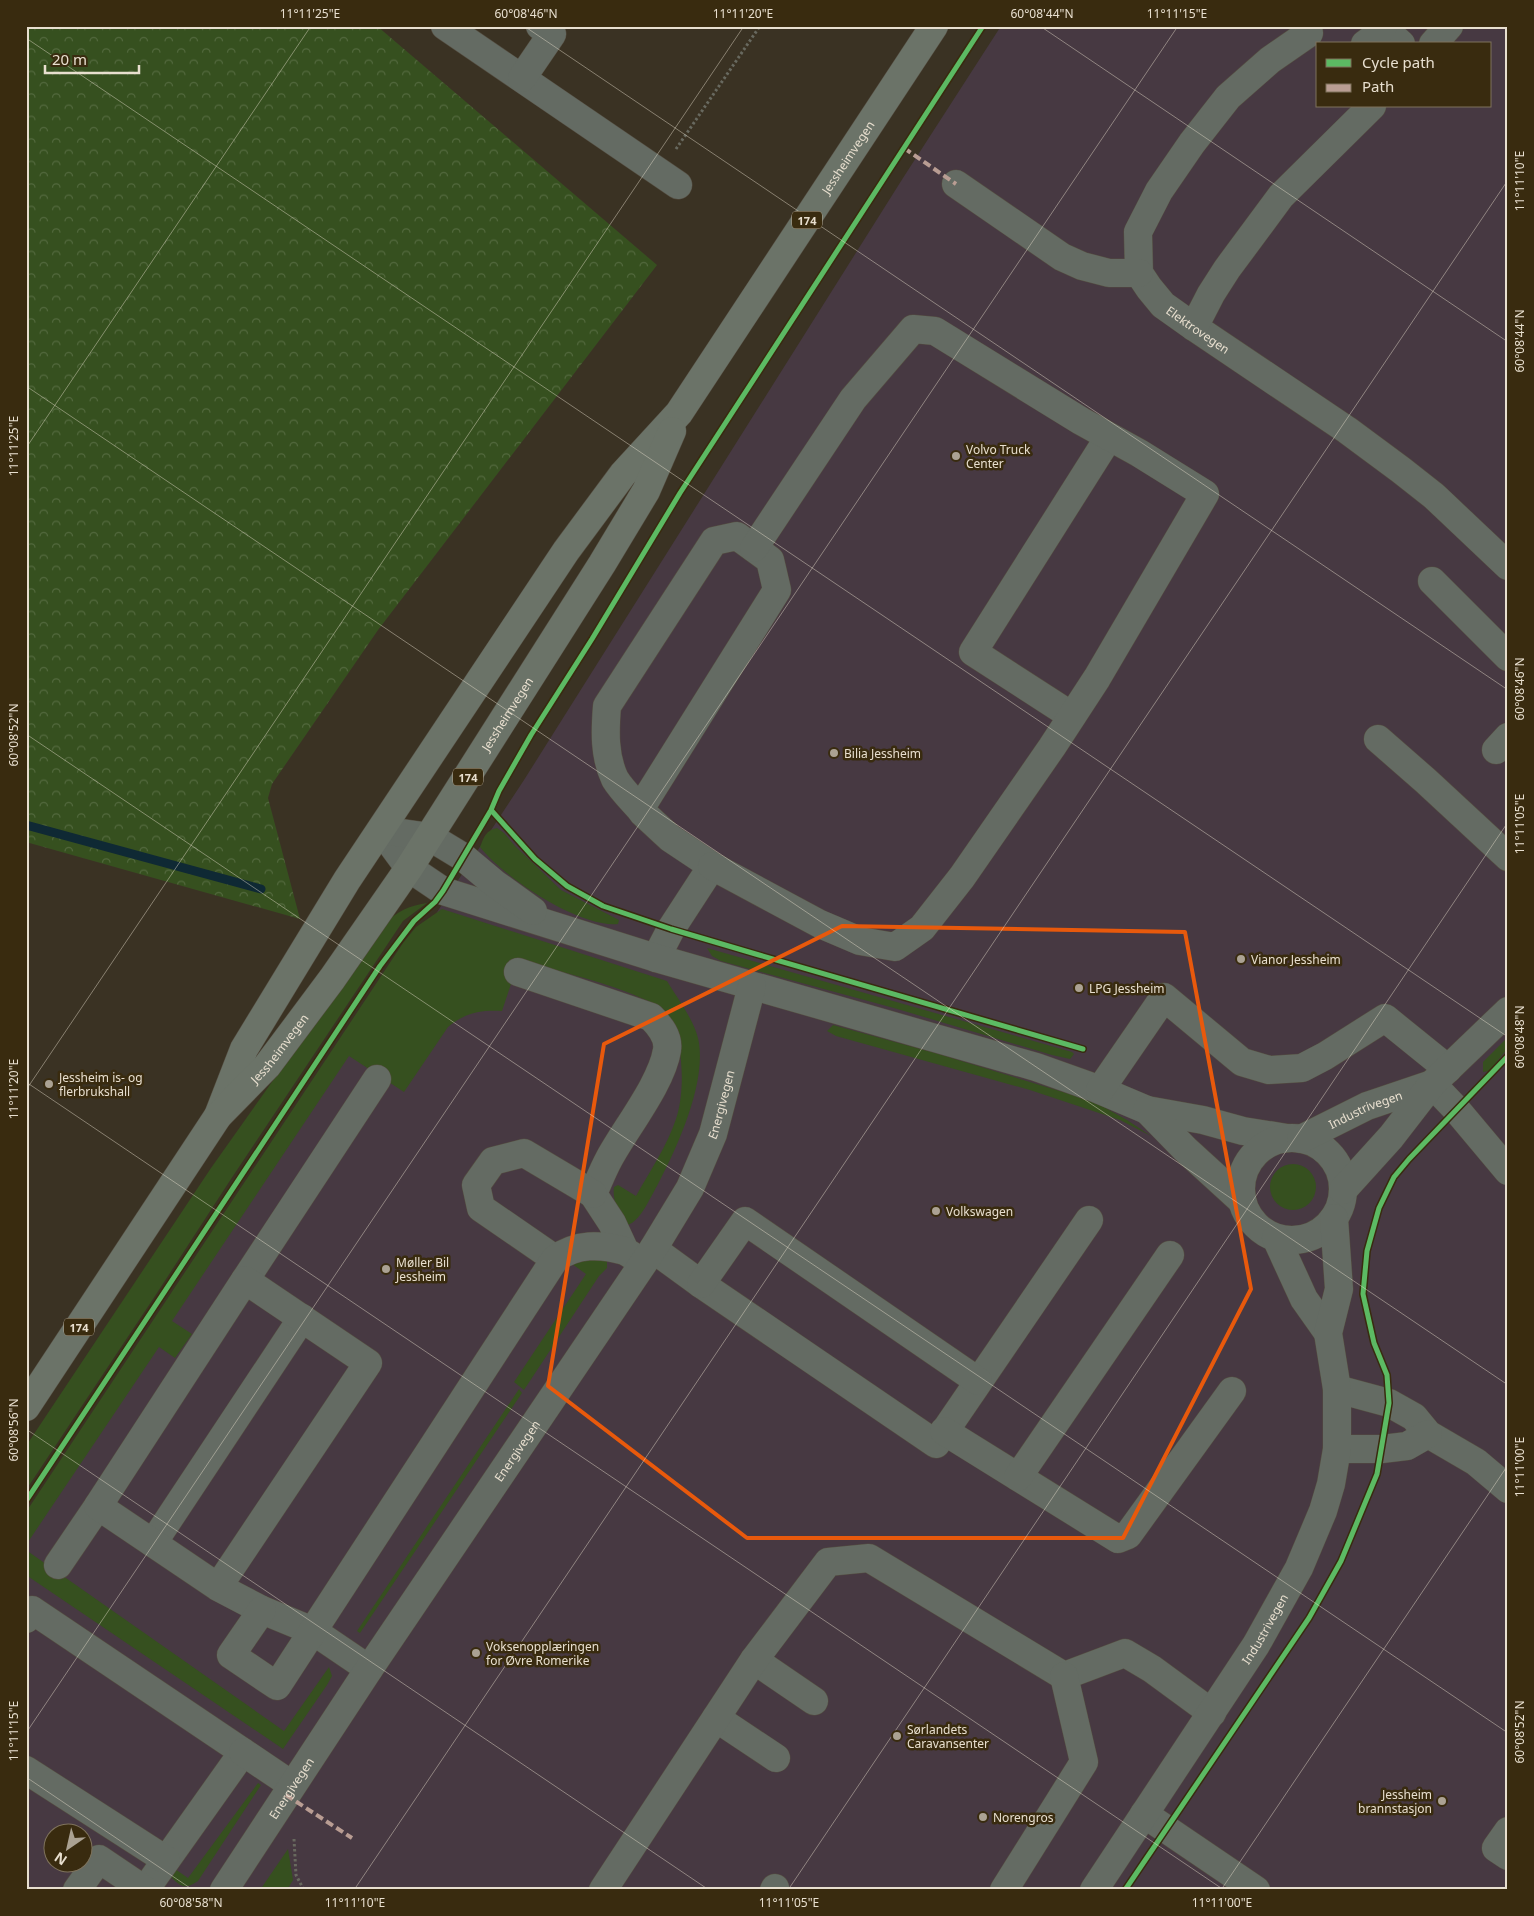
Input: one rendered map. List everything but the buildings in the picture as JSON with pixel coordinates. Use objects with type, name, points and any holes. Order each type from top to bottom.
[{"type":"main road","name":"Jessheimvegen","points":[[218,1116],[244,1049],[347,880],[566,551],[622,474],[679,413],[934,26]]},
{"type":"main road","name":"Jessheimvegen","points":[[26,1407],[218,1116],[267,1066],[332,979],[410,868],[646,491],[679,413]]},
{"type":"street","points":[[445,26],[669,178]]},
{"type":"street","points":[[1435,42],[1449,26]]},
{"type":"street","points":[[522,78],[546,30]]},
{"type":"street","points":[[956,184],[1062,257],[1082,266],[1108,273],[1139,273],[1138,232],[1159,191],[1192,143],[1228,97],[1270,60],[1313,34]]},
{"type":"street","points":[[1194,327],[1211,294],[1227,269],[1282,196],[1370,108]]},
{"type":"street","name":"Elektrovegen","points":[[1139,273],[1163,305],[1347,430],[1401,470],[1434,496],[1508,566]]},
{"type":"street","points":[[640,809],[777,590],[770,560],[737,536],[714,541],[607,706],[605,728],[607,756],[616,780],[640,809],[670,838],[712,866],[820,924],[860,941],[895,947],[922,928],[956,884],[1072,716],[1097,678],[1205,494],[1081,422],[935,331],[913,329],[853,399],[754,548]]},
{"type":"street","points":[[1072,716],[973,652],[1109,437]]},
{"type":"street","points":[[1432,581],[1508,657]]},
{"type":"street","points":[[1378,739],[1508,857]]},
{"type":"street","points":[[381,830],[430,837],[464,857],[494,883],[555,926]]},
{"type":"street","points":[[381,830],[410,868],[443,891],[656,958],[1036,1067],[1100,1090],[1147,1110],[1203,1120],[1243,1131],[1294,1138],[1316,1144],[1329,1154],[1342,1177],[1343,1190],[1340,1205],[1334,1218],[1322,1231],[1302,1239],[1289,1240],[1268,1235],[1254,1224],[1246,1213],[1240,1188],[1242,1175],[1247,1164],[1259,1150],[1272,1142],[1294,1138]]},
{"type":"street","points":[[656,958],[671,929],[712,866]]},
{"type":"street","points":[[518,972],[651,1017],[661,1027],[667,1041],[667,1050],[661,1068],[641,1107],[608,1160],[593,1194]]},
{"type":"street","name":"Energivegen","points":[[224,1890],[640,1254],[690,1188],[713,1134],[752,986]]},
{"type":"street","points":[[1100,1090],[1164,997],[1242,1062],[1269,1070],[1302,1068],[1325,1056],[1385,1018],[1440,1076],[1456,1108],[1508,1171]]},
{"type":"street","name":"Industrivegen","points":[[1343,1190],[1391,1137],[1440,1076],[1508,1011]]},
{"type":"street","name":"Industrivegen","points":[[1294,1138],[1440,1076]]},
{"type":"street","points":[[58,1565],[377,1079]]},
{"type":"street","points":[[1147,1110],[1185,1149],[1242,1201]]},
{"type":"street","points":[[555,1259],[481,1208],[476,1185],[493,1161],[524,1153],[593,1194],[612,1223],[640,1254]]},
{"type":"street","name":"Industrivegen","points":[[1094,1890],[1256,1646],[1299,1568],[1323,1511],[1338,1449],[1338,1389],[1328,1333],[1339,1289],[1334,1218]]},
{"type":"street","points":[[262,1610],[231,1655],[277,1686],[555,1259],[567,1250],[606,1246],[640,1254],[700,1284],[936,1444],[1088,1220]]},
{"type":"street","points":[[700,1284],[744,1221],[978,1380]]},
{"type":"street","name":"Industrivegen","points":[[1276,1238],[1304,1299],[1328,1333]]},
{"type":"street","points":[[1018,1477],[1170,1255]]},
{"type":"street","points":[[218,1587],[368,1363],[245,1280]]},
{"type":"street","points":[[153,1543],[302,1318]]},
{"type":"street","points":[[1338,1389],[1389,1403],[1414,1417],[1428,1434],[1476,1462],[1508,1489]]},
{"type":"street","points":[[944,1431],[1118,1539],[1128,1535],[1232,1391]]},
{"type":"street","points":[[1338,1449],[1382,1449],[1407,1446],[1428,1434]]},
{"type":"street","points":[[98,1506],[218,1587],[262,1610],[314,1631],[369,1669]]},
{"type":"street","points":[[603,1890],[754,1660],[828,1562],[869,1558],[1064,1676],[1084,1762],[1004,1890]]},
{"type":"street","points":[[26,1619],[32,1610],[292,1786]]},
{"type":"street","points":[[1064,1676],[1125,1653],[1152,1669],[1212,1713]]},
{"type":"street","points":[[754,1660],[814,1701]]},
{"type":"street","points":[[716,1718],[776,1758]]},
{"type":"street","points":[[77,1890],[98,1859],[145,1890],[243,1752]]},
{"type":"street","points":[[26,1770],[166,1860]]},
{"type":"street","points":[[1144,1814],[1256,1890]]},
{"type":"street","points":[[1508,1831],[1496,1848],[1508,1856]]},
{"type":"path","points":[[669,178],[760,26]]},
{"type":"path","points":[[294,1838],[296,1875],[304,1890]]},
{"type":"highlighted area","points":[[842,926],[1185,932],[1251,1289],[1123,1538],[747,1538],[548,1386],[604,1044]]},
{"type":"shaded area","points":[[1001,26],[1508,26],[1508,1890],[26,1890],[26,1537],[524,780],[903,178]]},
{"type":"green space","points":[[26,26],[377,26],[657,265],[378,630],[272,784],[268,798],[300,919],[26,842]]},
{"type":"green space","points":[[497,828],[561,890],[619,920],[618,924],[602,923],[583,918],[523,886],[480,847],[488,832]]},
{"type":"green space","points":[[427,903],[403,921],[26,1490],[26,1446],[211,1168],[384,924],[404,910]]},
{"type":"green space","points":[[442,909],[667,981],[696,1031],[700,1055],[699,1074],[689,1114],[681,1134],[645,1208],[628,1225],[617,1207],[614,1198],[614,1187],[618,1185],[636,1196],[663,1149],[676,1119],[682,1078],[679,1046],[670,1019],[659,1006],[631,994],[519,960],[502,1011],[473,1013],[461,1018],[448,1027],[404,1092],[349,1056],[172,1321],[192,1334],[175,1358],[159,1347],[26,1545],[26,1512],[403,943],[416,927]]},
{"type":"green space","points":[[707,948],[1074,1054],[1070,1059],[1052,1055],[894,1008],[721,961],[712,956]]},
{"type":"green space","points":[[833,1025],[935,1053],[1076,1096],[1100,1105],[1151,1136],[1120,1120],[1030,1090],[836,1036],[827,1031]]},
{"type":"green space","points":[[1508,1037],[1508,1048],[1489,1071],[1483,1072],[1483,1062]]},
{"type":"green space","points":[[1288,1164],[1298,1164],[1310,1170],[1315,1178],[1315,1196],[1310,1204],[1302,1209],[1288,1210],[1280,1207],[1273,1200],[1270,1192],[1270,1182],[1273,1174],[1280,1167]]},
{"type":"green space","points":[[584,1258],[607,1261],[607,1268],[599,1276],[524,1390],[514,1382],[586,1274],[568,1261]]},
{"type":"green space","points":[[519,1389],[522,1393],[360,1633],[357,1631]]},
{"type":"green space","points":[[26,1550],[284,1731],[329,1667],[332,1676],[283,1749],[26,1575]]},
{"type":"green space","points":[[258,1783],[261,1785],[198,1881],[184,1886],[175,1881],[172,1878],[172,1872],[175,1869],[188,1878]]},
{"type":"green space","points":[[288,1849],[293,1880],[287,1890],[260,1890]]},
{"type":"waterway","points":[[26,825],[261,889]]},
{"type":"marked path","points":[[904,148],[956,184]]},
{"type":"marked path","points":[[286,1795],[352,1838]]},
{"type":"cycle path","points":[[26,1501],[380,966],[414,921],[435,902],[443,891],[491,810],[499,791],[531,735],[592,639],[680,493],[983,26]]},
{"type":"cycle path","points":[[491,810],[535,859],[567,886],[603,906],[671,929],[1083,1049]]},
{"type":"cycle path","points":[[1125,1890],[1309,1618],[1341,1561],[1377,1474],[1389,1403],[1387,1375],[1374,1343],[1363,1294],[1367,1251],[1379,1208],[1394,1177],[1409,1159],[1508,1056]]},
{"type":"place","name":"Volvo Truck Center","points":[[956,456]]},
{"type":"place","name":"Bilia Jessheim","points":[[834,753]]},
{"type":"place","name":"Vianor Jessheim","points":[[1241,959]]},
{"type":"place","name":"LPG Jessheim","points":[[1079,988]]},
{"type":"place","name":"Jessheim is- og flerbrukshall","points":[[49,1084]]},
{"type":"place","name":"Volkswagen","points":[[936,1211]]},
{"type":"place","name":"Møller Bil Jessheim","points":[[386,1269]]},
{"type":"place","name":"Voksenopplæringen for Øvre Romerike","points":[[476,1653]]},
{"type":"place","name":"Sørlandets Caravansenter","points":[[897,1736]]},
{"type":"place","name":"Jessheim brannstasjon","points":[[1442,1801]]},
{"type":"place","name":"Norengros","points":[[983,1817]]}]
